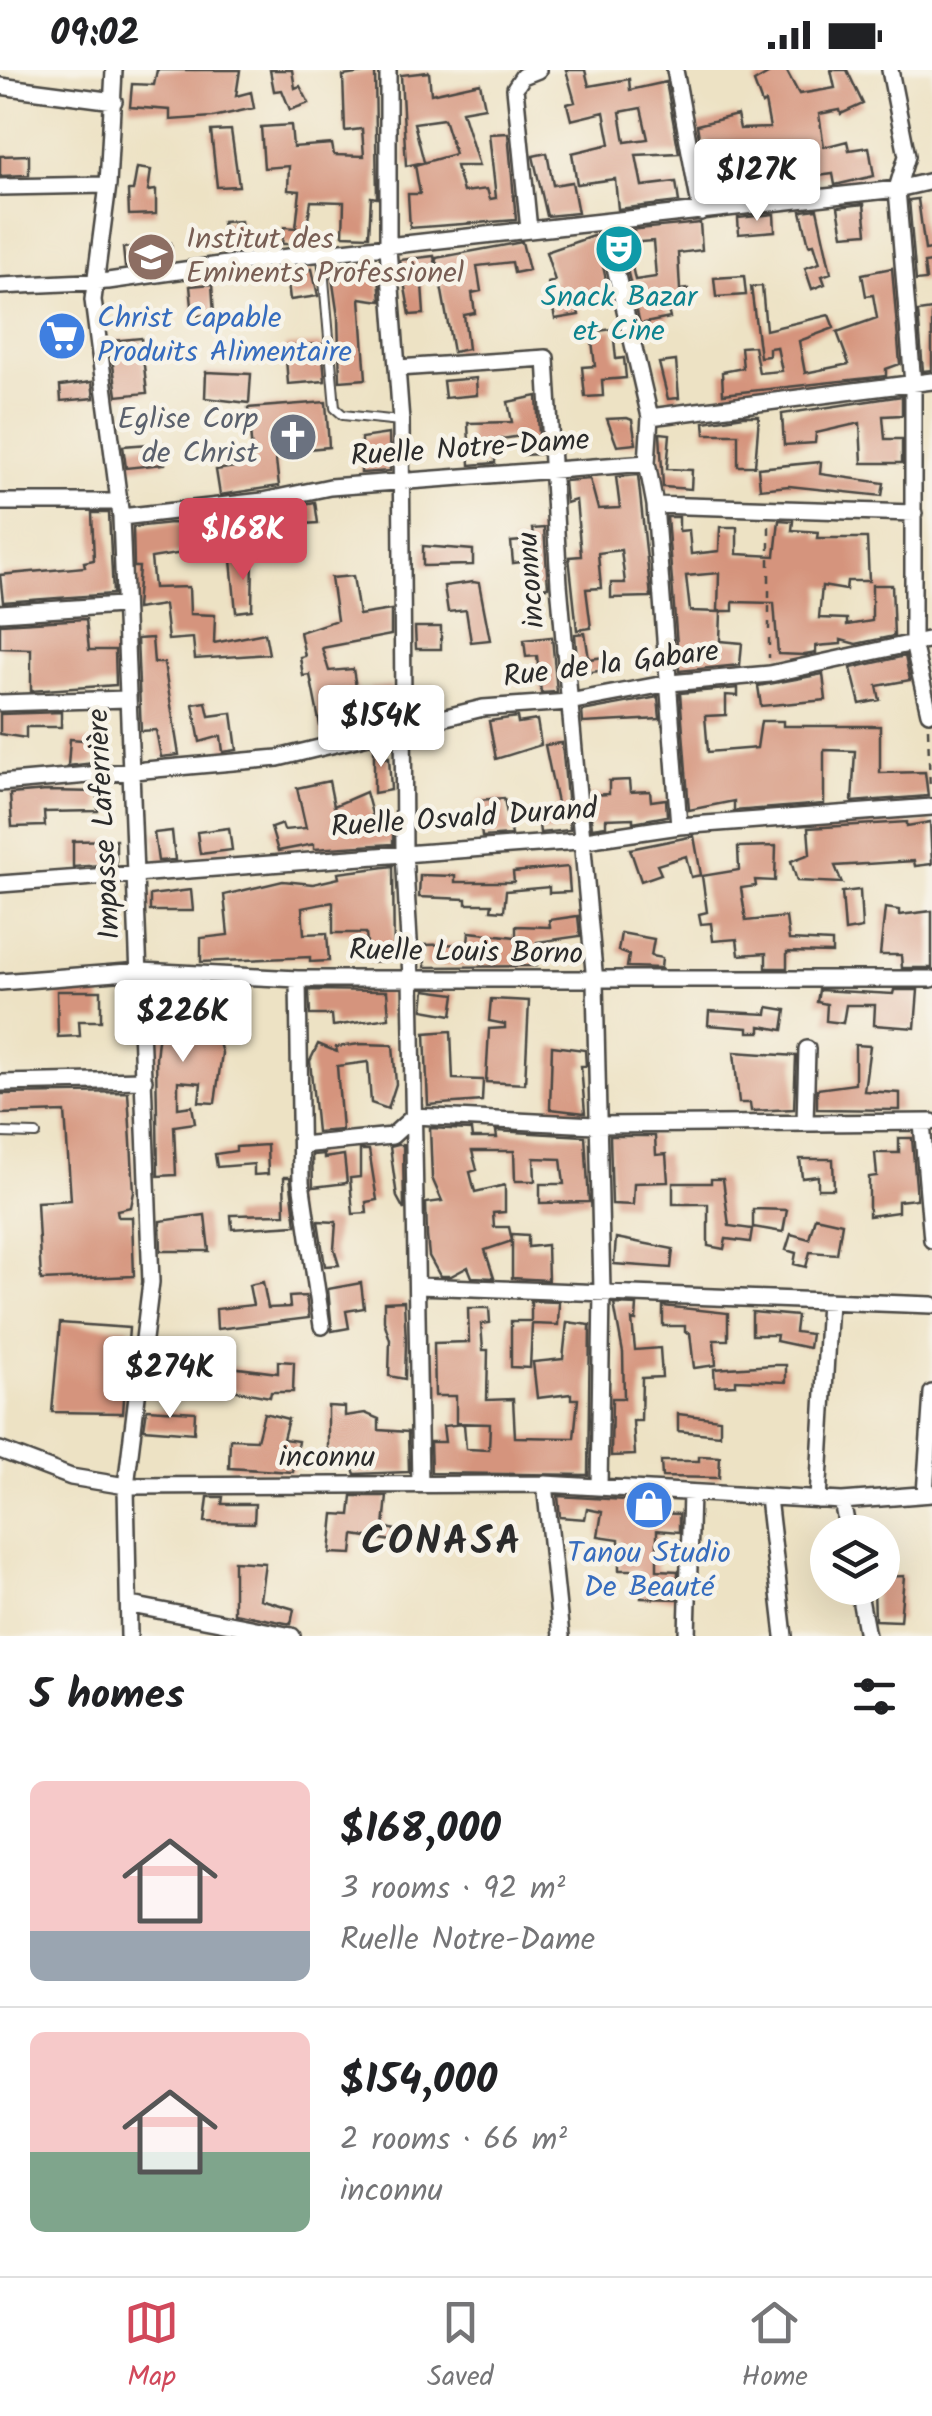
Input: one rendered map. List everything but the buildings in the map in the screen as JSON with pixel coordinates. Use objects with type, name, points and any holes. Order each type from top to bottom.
[{"type":"street","name":"Impasse Laferrière","points":[[114,70],[108,185],[93,300],[120,510],[151,1282],[126,1486],[129,1636]]},
{"type":"street","name":"inconnu","points":[[388,70],[388,248],[400,422],[406,727],[404,851],[411,977],[420,1485]]},
{"type":"street","points":[[529,230],[515,88],[523,76],[538,70]]},
{"type":"street","points":[[676,70],[701,212]]},
{"type":"street","points":[[890,70],[907,156],[897,189],[913,384],[913,643],[929,713]]},
{"type":"street","points":[[0,86],[114,101]]},
{"type":"street","points":[[0,286],[96,282],[897,189],[932,181]]},
{"type":"street","points":[[0,186],[108,185]]},
{"type":"street","points":[[605,224],[650,417],[647,463],[655,505],[679,826]]},
{"type":"street","name":"inconnu","points":[[398,368],[546,358],[579,840],[594,982],[602,1291],[599,1486]]},
{"type":"street","points":[[650,417],[932,381]]},
{"type":"street","name":"Ruelle Notre-Dame","points":[[0,502],[120,510],[554,468],[647,463]]},
{"type":"street","points":[[655,505],[914,513]]},
{"type":"street","points":[[0,614],[121,605]]},
{"type":"street","name":"Rue de la Gabare","points":[[0,783],[129,775],[278,758],[483,708],[569,702],[670,683],[770,674],[932,639]]},
{"type":"street","points":[[0,702],[127,699]]},
{"type":"street","name":"Ruelle Osvald Durand","points":[[0,884],[579,840],[679,826],[932,806]]},
{"type":"street","name":"Ruelle Louis Borno","points":[[0,982],[140,971],[298,979],[411,977],[594,982],[932,978]]},
{"type":"street","points":[[298,979],[301,1182],[322,1326]]},
{"type":"street","points":[[804,1122],[806,1049]]},
{"type":"street","points":[[0,1083],[144,1080]]},
{"type":"street","points":[[301,1146],[392,1136],[414,1116],[595,1125],[927,1122],[932,1240]]},
{"type":"street","points":[[418,1286],[932,1306]]},
{"type":"street","points":[[818,1500],[830,1301]]},
{"type":"street","name":"inconnu","points":[[0,1450],[71,1478],[126,1486],[545,1484],[842,1502],[929,1494],[932,1394]]},
{"type":"street","points":[[545,1484],[561,1636]]},
{"type":"street","points":[[687,1636],[691,1493]]},
{"type":"street","points":[[768,1498],[784,1636]]},
{"type":"street","points":[[842,1502],[845,1515]]},
{"type":"street","points":[[131,1604],[292,1636]]},
{"type":"street","points":[[861,1605],[866,1636]]},
{"type":"lane","points":[[322,256],[335,408],[343,414],[400,422]]},
{"type":"lane","points":[[0,1133],[36,1134]]},
{"type":"path","points":[[769,510],[770,674]]},
{"type":"path","points":[[929,713],[926,760],[932,806]]},
{"type":"place","name":"Snack Bazar et Cine","points":[[619,249]]},
{"type":"place","name":"Institut des Eminents Professionel","points":[[151,257]]},
{"type":"place","name":"Christ Capable Produits Alimentaire","points":[[62,336]]},
{"type":"place","name":"Eglise Corp de Christ","points":[[293,437]]},
{"type":"place","name":"Tanou Studio De Beauté","points":[[649,1505]]},
{"type":"district","name":"CONASA","points":[[442,1543]]}]
